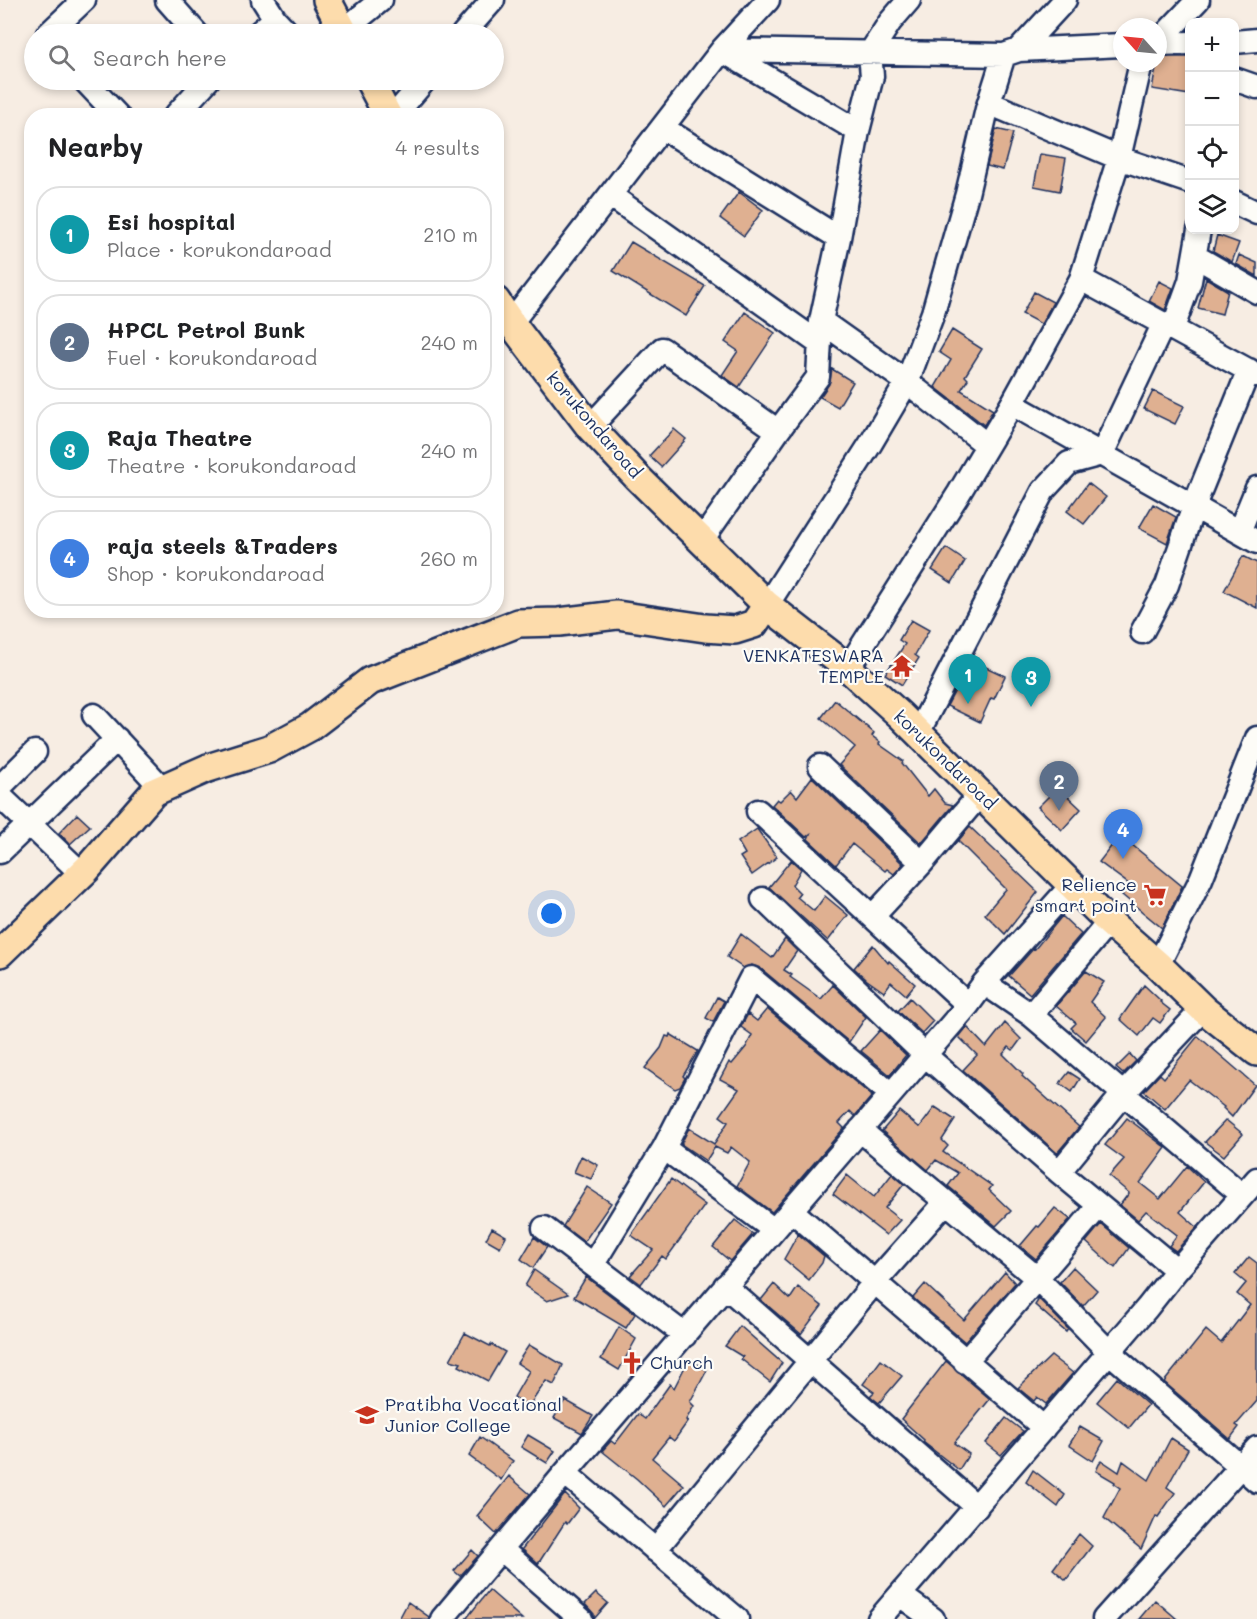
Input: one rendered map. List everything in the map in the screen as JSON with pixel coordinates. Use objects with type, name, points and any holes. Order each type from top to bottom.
[{"type":"main road","points":[[327,0],[339,24]]},
{"type":"main road","points":[[374,90],[384,108]]},
{"type":"main road","name":"korukondaroad","points":[[504,313],[590,427],[637,477],[767,605],[848,668],[918,733],[1109,922],[1203,1009],[1257,1052]]},
{"type":"main road","points":[[0,953],[82,874],[154,792],[208,768],[269,749],[310,727],[370,681],[518,623],[559,622],[617,615],[735,630],[754,624],[767,605]]},
{"type":"street","points":[[59,24],[84,0]]},
{"type":"street","points":[[167,0],[188,24]]},
{"type":"street","points":[[354,24],[381,0]]},
{"type":"street","points":[[473,24],[493,0]]},
{"type":"street","points":[[504,311],[610,195],[722,50],[768,0]]},
{"type":"street","points":[[702,540],[818,377],[820,333],[858,131],[872,76],[870,53],[890,22],[909,0]]},
{"type":"street","points":[[767,605],[872,443],[907,382],[933,313],[967,194],[989,103],[1012,52],[1065,0]]},
{"type":"street","points":[[1167,33],[1198,0]]},
{"type":"street","points":[[1239,42],[1257,40]]},
{"type":"street","points":[[1167,43],[1185,43]]},
{"type":"street","points":[[722,50],[870,53],[1012,52],[1113,46]]},
{"type":"street","points":[[722,50],[858,131]]},
{"type":"street","points":[[848,668],[1012,404],[1081,279],[1119,158],[1139,72]]},
{"type":"street","points":[[1239,81],[1257,87]]},
{"type":"street","points":[[93,90],[110,108]]},
{"type":"street","points":[[182,108],[199,90]]},
{"type":"street","points":[[401,108],[416,90]]},
{"type":"street","points":[[989,103],[1119,158],[1185,180]]},
{"type":"street","points":[[663,128],[839,238]]},
{"type":"street","points":[[610,195],[820,333],[907,382],[987,445]]},
{"type":"street","points":[[1239,204],[1257,213]]},
{"type":"street","points":[[918,733],[1043,491],[1069,463],[1102,454],[1190,281],[1198,234]]},
{"type":"street","points":[[1195,256],[1257,292]]},
{"type":"street","points":[[1081,279],[1253,373],[1194,506],[1167,585],[1142,632]]},
{"type":"street","points":[[590,427],[662,349],[778,431]]},
{"type":"street","points":[[1012,404],[1248,537],[1257,488]]},
{"type":"street","points":[[94,715],[161,787]]},
{"type":"street","points":[[1158,965],[1249,786],[1257,738]]},
{"type":"street","points":[[0,852],[117,739]]},
{"type":"street","points":[[0,787],[35,752]]},
{"type":"street","points":[[820,766],[922,863]]},
{"type":"street","points":[[873,916],[922,863],[980,794]]},
{"type":"street","points":[[0,795],[82,874]]},
{"type":"street","points":[[758,811],[968,1005]]},
{"type":"street","points":[[442,1619],[968,1005],[984,983],[1072,885]]},
{"type":"street","points":[[763,899],[925,1055],[1059,1172],[1177,1270]]},
{"type":"street","points":[[1031,1015],[1109,922]]},
{"type":"street","points":[[592,1264],[664,1148],[751,978],[891,1094]]},
{"type":"street","points":[[879,1619],[1249,1187],[1123,1095],[1031,1015],[984,983]]},
{"type":"street","points":[[1059,1172],[1123,1095],[1203,1009]]},
{"type":"street","points":[[860,1130],[1038,1278],[1109,1352],[1249,1474]]},
{"type":"street","points":[[664,1148],[774,1230]]},
{"type":"street","points":[[655,1550],[874,1283],[946,1202]]},
{"type":"street","points":[[965,1362],[1099,1206]]},
{"type":"street","points":[[791,1210],[1044,1428]]},
{"type":"street","points":[[544,1228],[685,1335]]},
{"type":"street","points":[[725,1287],[977,1507]]},
{"type":"street","points":[[1104,1619],[1249,1474],[1257,1448]]},
{"type":"street","points":[[565,1473],[737,1619]]},
{"type":"street","points":[[501,1549],[579,1618]]},
{"type":"street","points":[[900,1595],[933,1619]]},
{"type":"building","points":[[1167,57],[1185,57],[1185,94],[1152,89],[1155,72],[1167,72]]},
{"type":"building","points":[[996,129],[1013,133],[1003,170],[987,166]]},
{"type":"building","points":[[1040,154],[1066,158],[1060,191],[1034,186]]},
{"type":"building","points":[[739,192],[763,210],[744,236],[720,218]]},
{"type":"building","points":[[1217,235],[1239,243],[1232,262],[1213,251]]},
{"type":"building","points":[[631,242],[705,286],[686,316],[613,271]]},
{"type":"building","points":[[1239,255],[1257,263],[1257,276],[1236,264]]},
{"type":"building","points":[[1206,278],[1228,291],[1222,314],[1198,308]]},
{"type":"building","points":[[1159,281],[1173,288],[1165,310],[1149,301]]},
{"type":"building","points":[[1034,292],[1053,302],[1041,324],[1022,314]]},
{"type":"building","points":[[745,312],[775,333],[739,387],[722,375],[738,351],[725,342]]},
{"type":"building","points":[[952,330],[982,349],[965,376],[968,379],[961,390],[993,410],[984,425],[935,387],[951,360],[939,352]]},
{"type":"building","points":[[832,369],[853,382],[838,407],[820,397],[829,384]]},
{"type":"building","points":[[1153,391],[1184,406],[1175,424],[1144,409]]},
{"type":"building","points":[[674,429],[686,439],[661,467],[649,456]]},
{"type":"building","points":[[1088,483],[1106,497],[1084,524],[1067,511]]},
{"type":"building","points":[[1153,504],[1176,517],[1167,543],[1139,528]]},
{"type":"building","points":[[946,548],[965,561],[952,583],[932,570]]},
{"type":"building","points":[[1243,556],[1257,563],[1257,608],[1224,591]]},
{"type":"building","points":[[911,620],[929,630],[915,655],[919,658],[902,685],[885,674],[905,644],[899,640]]},
{"type":"building","points":[[971,660],[1005,676],[980,722],[947,706]]},
{"type":"building","points":[[835,700],[874,733],[872,736],[880,742],[879,744],[903,761],[902,763],[928,796],[934,789],[945,803],[953,805],[921,843],[839,765],[855,747],[821,718]]},
{"type":"building","points":[[812,777],[903,864],[894,874],[887,869],[885,871],[852,844],[836,865],[808,839],[810,834],[806,837],[772,805],[777,799],[780,801],[791,790],[797,797]]},
{"type":"building","points":[[1058,787],[1081,809],[1062,830],[1038,807]]},
{"type":"building","points":[[77,814],[90,826],[70,844],[59,833]]},
{"type":"building","points":[[970,827],[1038,892],[1005,934],[985,914],[1006,889],[958,841]]},
{"type":"building","points":[[757,829],[777,857],[752,875],[740,857],[745,854],[738,842]]},
{"type":"building","points":[[1120,835],[1182,886],[1162,928],[1122,895],[1130,885],[1099,862]]},
{"type":"building","points":[[791,860],[801,869],[792,885],[800,893],[797,897],[814,911],[825,896],[848,915],[828,941],[769,887]]},
{"type":"building","points":[[1062,916],[1081,934],[1030,994],[1009,976]]},
{"type":"building","points":[[741,934],[772,958],[785,939],[797,951],[784,970],[792,975],[790,977],[821,999],[833,985],[866,1017],[849,1042],[760,968],[752,965],[743,968],[727,957]]},
{"type":"building","points":[[873,945],[888,963],[889,961],[915,984],[906,995],[891,982],[884,992],[854,968]]},
{"type":"building","points":[[1086,971],[1104,982],[1090,1002],[1106,1017],[1086,1041],[1071,1028],[1076,1023],[1056,1006]]},
{"type":"building","points":[[1144,985],[1170,1010],[1160,1023],[1153,1018],[1139,1036],[1120,1019]]},
{"type":"building","points":[[717,997],[724,1001],[713,1022],[706,1018]]},
{"type":"building","points":[[910,998],[933,1021],[922,1033],[898,1011]]},
{"type":"building","points":[[767,1009],[872,1096],[855,1116],[850,1111],[839,1123],[844,1128],[772,1212],[737,1186],[750,1162],[731,1147],[727,1153],[715,1147],[706,1161],[681,1144],[689,1128],[714,1144],[728,1122],[720,1116],[739,1089],[720,1079],[729,1062],[732,1064],[746,1047],[752,1035],[741,1027],[748,1014],[757,1021]]},
{"type":"building","points":[[1005,1023],[1021,1039],[1013,1050],[1009,1047],[1003,1054],[1023,1074],[1022,1076],[1079,1127],[1057,1153],[963,1070],[977,1055],[959,1037],[967,1027],[986,1047]]},
{"type":"building","points":[[880,1030],[906,1055],[890,1075],[861,1051]]},
{"type":"building","points":[[670,1034],[698,1051],[683,1076],[685,1078],[680,1087],[675,1089],[645,1068],[661,1048],[666,1036],[669,1037]]},
{"type":"building","points":[[1198,1036],[1255,1085],[1232,1117],[1224,1107],[1189,1080],[1165,1109],[1144,1091],[1160,1074],[1164,1078]]},
{"type":"building","points":[[1130,1054],[1136,1061],[1123,1074],[1116,1068]]},
{"type":"building","points":[[1069,1072],[1080,1079],[1072,1092],[1060,1083]]},
{"type":"building","points":[[935,1107],[955,1120],[942,1140],[948,1146],[943,1152],[992,1186],[989,1190],[1011,1211],[996,1226],[948,1186],[958,1173],[936,1160],[928,1170],[882,1131],[899,1111],[920,1127]]},
{"type":"building","points":[[1127,1118],[1166,1148],[1140,1183],[1160,1199],[1187,1166],[1204,1182],[1180,1212],[1197,1227],[1176,1251],[1169,1246],[1177,1235],[1146,1211],[1138,1220],[1120,1205],[1129,1193],[1109,1176],[1124,1159],[1105,1145]]},
{"type":"building","points":[[1226,1120],[1243,1134],[1224,1156],[1205,1142]]},
{"type":"building","points":[[581,1156],[598,1165],[591,1179],[574,1172]]},
{"type":"building","points":[[892,1174],[904,1184],[885,1208],[900,1220],[886,1235],[833,1194],[847,1175],[874,1197]]},
{"type":"building","points":[[671,1179],[705,1205],[666,1259],[662,1256],[641,1284],[630,1276],[653,1250],[631,1235]]},
{"type":"building","points":[[587,1187],[611,1203],[584,1242],[563,1226]]},
{"type":"building","points":[[1055,1208],[1070,1219],[1036,1259],[1020,1246]]},
{"type":"building","points":[[735,1220],[753,1234],[730,1261],[713,1247]]},
{"type":"building","points":[[1101,1224],[1129,1248],[1115,1268],[1086,1242]]},
{"type":"building","points":[[492,1228],[506,1236],[500,1247],[486,1239]]},
{"type":"building","points":[[798,1234],[824,1256],[822,1263],[809,1280],[784,1259]]},
{"type":"building","points":[[534,1237],[547,1247],[533,1268],[521,1259]]},
{"type":"building","points":[[1249,1257],[1257,1263],[1257,1401],[1236,1425],[1239,1427],[1230,1439],[1164,1382],[1206,1330],[1221,1343],[1250,1305],[1237,1294],[1246,1283],[1235,1274]]},
{"type":"building","points":[[1073,1267],[1097,1290],[1083,1306],[1060,1282]]},
{"type":"building","points":[[534,1270],[568,1294],[547,1301],[525,1286]]},
{"type":"building","points":[[1005,1272],[1015,1283],[965,1342],[913,1298],[925,1284],[964,1320]]},
{"type":"building","points":[[586,1277],[635,1314],[626,1328],[574,1297]]},
{"type":"building","points":[[774,1284],[790,1299],[798,1287],[822,1306],[801,1334],[761,1300]]},
{"type":"building","points":[[1039,1299],[1068,1329],[1066,1332],[1035,1305]]},
{"type":"building","points":[[740,1326],[782,1363],[770,1382],[741,1359],[743,1357],[725,1346]]},
{"type":"building","points":[[619,1327],[636,1339],[619,1370],[601,1359]]},
{"type":"building","points":[[465,1333],[505,1352],[488,1381],[459,1366],[461,1363],[450,1360]]},
{"type":"building","points":[[529,1345],[563,1365],[554,1385],[546,1381],[529,1406],[514,1397],[529,1371],[517,1363]]},
{"type":"building","points":[[1051,1356],[1073,1373],[1046,1404],[1037,1397],[1034,1401],[1018,1388]]},
{"type":"building","points":[[689,1359],[707,1370],[690,1402],[694,1406],[686,1420],[688,1421],[674,1441],[669,1437],[652,1458],[684,1485],[666,1506],[602,1451],[611,1441],[615,1444],[638,1414],[645,1419],[670,1384],[674,1388]]},
{"type":"building","points":[[881,1360],[902,1376],[879,1403],[870,1396],[874,1392],[863,1384]]},
{"type":"building","points":[[946,1361],[990,1399],[954,1443],[969,1454],[959,1470],[923,1442],[924,1440],[901,1419]]},
{"type":"building","points":[[1117,1378],[1148,1405],[1129,1428],[1097,1402]]},
{"type":"building","points":[[565,1400],[593,1416],[582,1433],[554,1418]]},
{"type":"building","points":[[1006,1418],[1023,1431],[1001,1455],[986,1443]]},
{"type":"building","points":[[1080,1427],[1104,1441],[1093,1461],[1069,1445]]},
{"type":"building","points":[[528,1435],[555,1451],[547,1463],[521,1447]]},
{"type":"building","points":[[480,1437],[513,1461],[501,1480],[469,1456]]},
{"type":"building","points":[[1171,1438],[1188,1449],[1167,1487],[1175,1493],[1158,1517],[1156,1516],[1141,1549],[1104,1518],[1120,1488],[1114,1484],[1115,1482],[1096,1471],[1101,1460],[1119,1472],[1123,1461],[1149,1480]]},
{"type":"building","points":[[1033,1470],[1065,1495],[1058,1507],[1026,1482]]},
{"type":"building","points":[[509,1476],[530,1494],[496,1534],[477,1516]]},
{"type":"building","points":[[565,1494],[579,1508],[567,1524],[565,1522],[538,1564],[522,1549]]},
{"type":"building","points":[[1079,1534],[1092,1546],[1066,1580],[1053,1569]]},
{"type":"building","points":[[472,1550],[478,1556],[460,1576],[454,1571]]},
{"type":"building","points":[[489,1590],[522,1619],[466,1619]]},
{"type":"building","points":[[596,1593],[608,1603],[594,1619],[594,1614],[585,1604]]},
{"type":"building","points":[[1155,1600],[1177,1619],[1139,1619]]},
{"type":"building","points":[[408,1602],[429,1617],[429,1619],[399,1619]]},
{"type":"place","name":"VENKATESWARA TEMPLE","points":[[902,666]]},
{"type":"place","name":"Esi hospital","points":[[968,704]]},
{"type":"place","name":"Raja Theatre","points":[[1031,707]]},
{"type":"place","name":"HPCL Petrol Bunk","points":[[1059,811]]},
{"type":"place","name":"raja steels &Traders","points":[[1123,859]]},
{"type":"place","name":"Relience smart point","points":[[1155,895]]},
{"type":"place","name":"Church","points":[[632,1363]]},
{"type":"place","name":"Pratibha Vocational Junior College","points":[[367,1415]]}]
